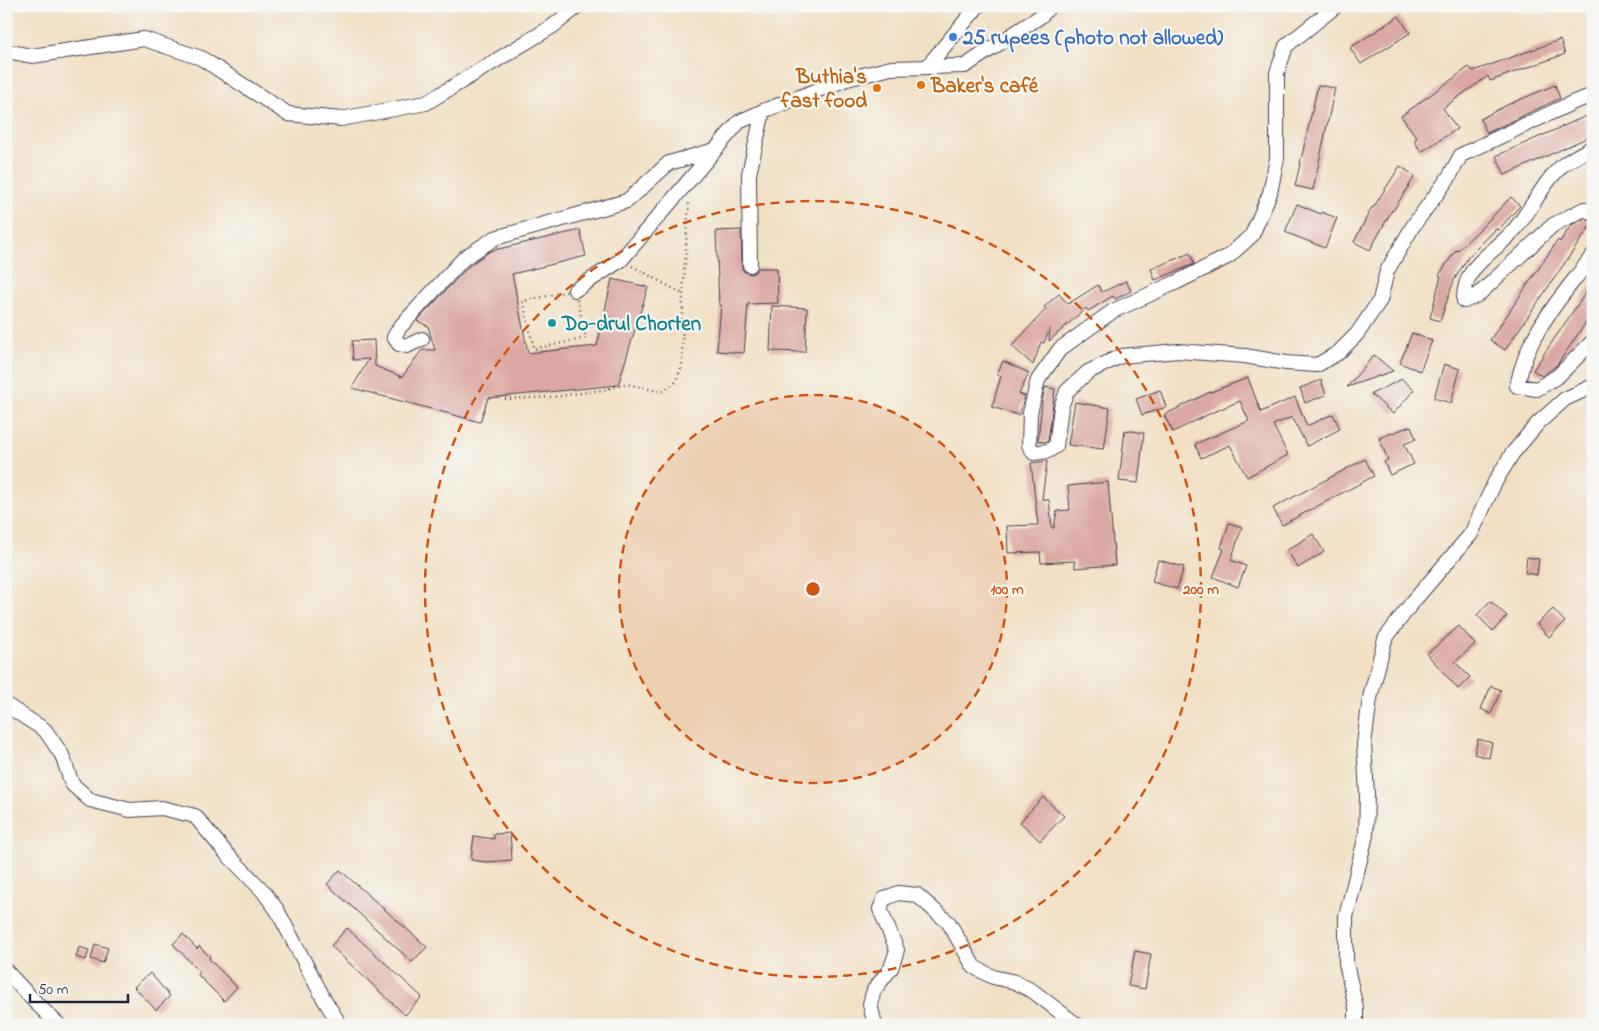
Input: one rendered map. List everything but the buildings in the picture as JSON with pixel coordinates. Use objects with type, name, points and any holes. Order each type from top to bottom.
[{"type":"street","points":[[6,51],[32,56],[144,39],[201,58],[288,114],[341,119],[426,103],[553,26],[578,6]]},
{"type":"street","points":[[927,67],[978,6]]},
{"type":"street","points":[[575,290],[621,260],[739,122],[763,111],[856,77],[891,68],[965,66],[1041,16],[1050,6]]},
{"type":"street","points":[[1336,6],[1286,46],[1277,73],[1277,158],[1270,193],[1252,235],[1229,256],[1112,311],[1060,349],[1038,380],[1030,413],[1029,445],[1034,453],[1048,451],[1056,446],[1061,407],[1067,391],[1088,372],[1121,356],[1178,351],[1245,356],[1286,363],[1316,365],[1338,353],[1357,334],[1380,300],[1387,271],[1413,226],[1449,177],[1461,155],[1593,95]]},
{"type":"street","points":[[750,265],[749,174],[763,111]]},
{"type":"street","points":[[1593,147],[1563,165],[1544,187],[1514,230],[1479,262],[1468,278],[1464,301],[1478,295],[1553,225],[1584,209],[1593,213]]},
{"type":"street","points":[[422,339],[407,346],[399,344],[394,337],[400,327],[464,258],[495,238],[627,201],[669,163],[715,150]]},
{"type":"street","points":[[1593,255],[1543,321],[1529,346],[1517,386],[1537,389],[1558,376],[1593,341]]},
{"type":"street","points":[[1356,1025],[1356,1008],[1346,963],[1346,917],[1366,835],[1367,794],[1364,744],[1370,698],[1385,639],[1410,604],[1471,534],[1495,482],[1512,454],[1538,423],[1565,399],[1593,386]]},
{"type":"street","points":[[6,705],[45,730],[62,755],[72,784],[90,800],[130,810],[162,808],[195,816],[226,853],[263,891],[277,910],[324,999],[340,1025]]},
{"type":"street","points":[[875,1025],[870,1004],[874,990],[890,968],[897,950],[880,909],[884,899],[898,893],[917,895],[949,923],[974,967],[992,978],[1015,982],[1034,992],[1077,1025]]},
{"type":"street","points":[[6,971],[59,1025]]},
{"type":"path","points":[[505,399],[552,397],[603,390],[627,384],[662,392],[675,383],[682,366],[683,294],[690,180]]},
{"type":"path","points":[[621,260],[683,294]]},
{"type":"path","points":[[575,290],[586,338],[534,349],[523,302],[575,290]]},
{"type":"place","name":"25 rupees (photo not allowed)","points":[[953,37]]},
{"type":"place","name":"Baker's café","points":[[921,85]]},
{"type":"place","name":"Buthia's fast food","points":[[877,88]]},
{"type":"place","name":"Do-drul Chorten","points":[[552,323]]}]
